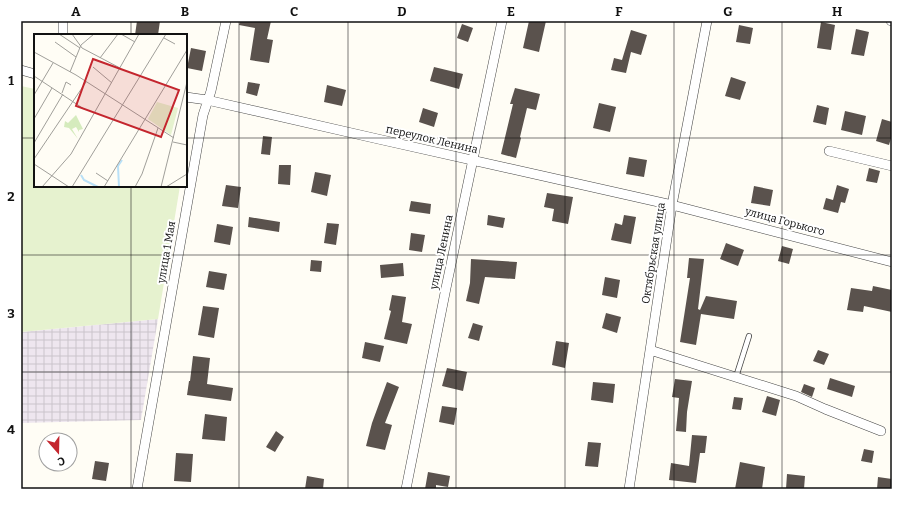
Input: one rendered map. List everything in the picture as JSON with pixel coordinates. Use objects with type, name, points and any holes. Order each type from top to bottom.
[{"type":"street","points":[[63,21],[63,34]]},
{"type":"street","name":"улица 1 Мая","points":[[136,489],[203,114],[211,91],[226,21]]},
{"type":"street","name":"улица Ленина","points":[[406,489],[472,160],[502,21]]},
{"type":"street","name":"Октябрьская улица","points":[[629,489],[672,205],[707,21]]},
{"type":"street","points":[[21,70],[34,74]]},
{"type":"street","name":"переулок Ленина","points":[[187,97],[207,100],[672,205]]},
{"type":"street","points":[[829,151],[892,166]]},
{"type":"street","name":"улица Горького","points":[[672,205],[892,262]]},
{"type":"street","points":[[650,350],[796,396],[881,431]]},
{"type":"lane","points":[[736,377],[749,336]]},
{"type":"shaded area","points":[[158,319],[141,420],[21,423],[21,332]]},
{"type":"green space","points":[[21,86],[34,89],[34,187],[180,187],[158,319],[21,332]]},
{"type":"building","points":[[137,21],[160,21],[158,34],[135,34]]},
{"type":"building","points":[[240,21],[271,21],[267,39],[273,40],[269,63],[250,60],[255,28],[239,25]]},
{"type":"building","points":[[529,21],[546,21],[539,52],[523,48]]},
{"type":"building","points":[[821,22],[835,25],[831,50],[817,48]]},
{"type":"building","points":[[462,24],[473,28],[468,42],[457,38]]},
{"type":"building","points":[[739,25],[753,28],[750,44],[736,42]]},
{"type":"building","points":[[856,29],[869,32],[864,56],[851,54]]},
{"type":"building","points":[[631,30],[647,35],[641,55],[631,52],[626,73],[611,70],[614,58],[622,60]]},
{"type":"building","points":[[191,48],[206,51],[202,71],[187,68]]},
{"type":"building","points":[[434,67],[463,74],[459,89],[430,81]]},
{"type":"building","points":[[731,77],[746,82],[740,100],[725,96]]},
{"type":"building","points":[[248,82],[260,84],[257,96],[246,93]]},
{"type":"building","points":[[327,85],[346,90],[342,106],[324,102]]},
{"type":"building","points":[[515,88],[540,94],[536,110],[527,108],[516,158],[501,154],[513,104],[510,104]]},
{"type":"building","points":[[599,103],[616,107],[610,132],[593,128]]},
{"type":"building","points":[[817,105],[829,108],[826,125],[813,122]]},
{"type":"building","points":[[423,108],[438,113],[434,127],[419,122]]},
{"type":"building","points":[[845,111],[866,116],[862,135],[841,130]]},
{"type":"building","points":[[882,119],[892,122],[892,135],[889,145],[876,141]]},
{"type":"building","points":[[263,136],[272,137],[270,155],[261,154]]},
{"type":"building","points":[[629,157],[647,160],[644,177],[626,174]]},
{"type":"building","points":[[279,165],[291,165],[290,185],[278,184]]},
{"type":"building","points":[[869,168],[880,171],[877,183],[866,181]]},
{"type":"building","points":[[315,172],[331,175],[327,196],[311,192]]},
{"type":"building","points":[[226,185],[241,187],[238,208],[222,206]]},
{"type":"building","points":[[837,185],[849,189],[845,203],[841,202],[838,213],[823,209],[826,198],[833,200]]},
{"type":"building","points":[[754,186],[773,190],[770,206],[751,203]]},
{"type":"building","points":[[547,193],[573,197],[568,224],[552,221],[554,209],[544,207]]},
{"type":"building","points":[[411,201],[431,204],[430,214],[409,211]]},
{"type":"building","points":[[488,215],[505,218],[503,228],[487,225]]},
{"type":"building","points":[[624,215],[636,217],[631,244],[611,240],[615,223],[622,225]]},
{"type":"building","points":[[249,217],[280,222],[279,232],[248,227]]},
{"type":"building","points":[[327,223],[339,224],[336,245],[324,243]]},
{"type":"building","points":[[217,224],[233,227],[230,245],[214,242]]},
{"type":"building","points":[[411,233],[425,235],[422,252],[409,250]]},
{"type":"building","points":[[726,243],[744,250],[738,266],[720,259]]},
{"type":"building","points":[[782,246],[793,249],[789,264],[778,261]]},
{"type":"building","points":[[689,258],[704,259],[698,309],[700,310],[706,296],[737,301],[734,319],[701,314],[696,345],[680,342],[690,278],[687,278]]},
{"type":"building","points":[[471,259],[517,262],[515,279],[485,277],[479,304],[466,301],[470,283]]},
{"type":"building","points":[[311,260],[322,261],[321,272],[310,271]]},
{"type":"building","points":[[403,263],[404,276],[381,278],[380,265]]},
{"type":"building","points":[[209,271],[227,274],[224,290],[206,287]]},
{"type":"building","points":[[605,277],[620,280],[617,298],[602,295]]},
{"type":"building","points":[[873,286],[892,290],[892,312],[864,306],[863,312],[847,310],[851,288],[872,291]]},
{"type":"building","points":[[392,295],[406,297],[402,322],[412,324],[407,344],[384,339],[391,311],[389,310]]},
{"type":"building","points":[[203,306],[219,308],[214,338],[198,335]]},
{"type":"building","points":[[606,313],[621,317],[617,333],[602,328]]},
{"type":"building","points":[[473,323],[483,326],[479,341],[468,338]]},
{"type":"building","points":[[556,341],[569,343],[565,368],[552,365]]},
{"type":"building","points":[[365,342],[384,346],[380,362],[362,358]]},
{"type":"building","points":[[818,350],[829,354],[824,365],[813,361]]},
{"type":"building","points":[[193,356],[210,358],[207,384],[233,388],[231,401],[187,395]]},
{"type":"building","points":[[447,368],[467,372],[463,391],[442,386]]},
{"type":"building","points":[[830,378],[855,386],[852,397],[827,389]]},
{"type":"building","points":[[675,379],[692,381],[687,412],[686,432],[676,431],[679,398],[672,397]]},
{"type":"building","points":[[387,382],[399,387],[385,423],[392,425],[385,450],[366,446],[372,423]]},
{"type":"building","points":[[593,382],[615,384],[613,403],[591,400]]},
{"type":"building","points":[[804,384],[815,388],[812,397],[801,392]]},
{"type":"building","points":[[767,396],[780,400],[776,416],[762,412]]},
{"type":"building","points":[[734,397],[743,398],[741,410],[732,409]]},
{"type":"building","points":[[442,406],[457,408],[454,425],[439,422]]},
{"type":"building","points":[[205,414],[227,417],[225,441],[202,439]]},
{"type":"building","points":[[276,431],[284,437],[275,452],[266,447]]},
{"type":"building","points":[[692,435],[707,436],[705,453],[700,453],[696,483],[669,480],[671,463],[689,466]]},
{"type":"building","points":[[588,442],[601,443],[598,467],[585,466]]},
{"type":"building","points":[[864,449],[874,451],[872,463],[861,461]]},
{"type":"building","points":[[176,453],[193,454],[191,482],[174,481]]},
{"type":"building","points":[[95,461],[109,463],[106,481],[92,479]]},
{"type":"building","points":[[740,462],[765,467],[762,489],[735,489]]},
{"type":"building","points":[[428,472],[450,476],[448,487],[436,485],[436,489],[425,489]]},
{"type":"building","points":[[787,474],[805,476],[804,489],[786,489]]},
{"type":"building","points":[[307,476],[324,479],[323,489],[305,489]]},
{"type":"building","points":[[878,477],[892,479],[892,489],[877,489]]}]
